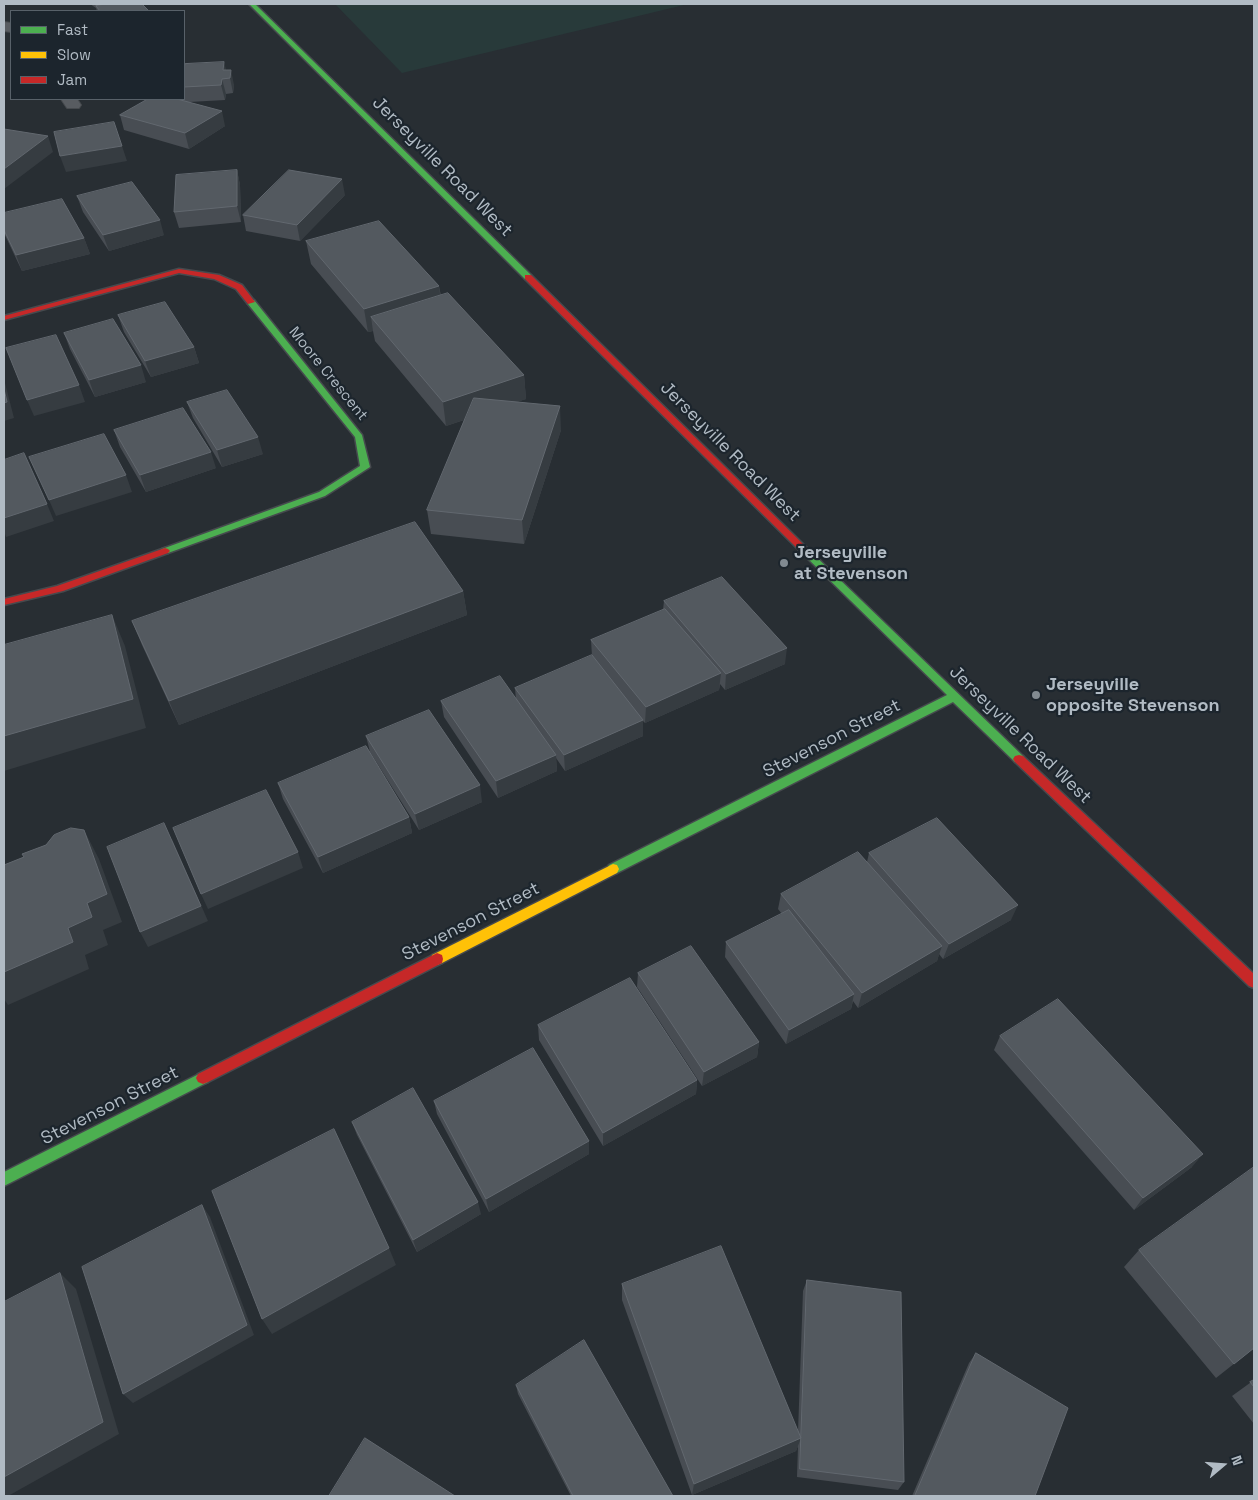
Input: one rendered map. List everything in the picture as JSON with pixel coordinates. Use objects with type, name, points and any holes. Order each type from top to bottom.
[{"type":"main road","name":"Jerseyville Road West","points":[[252,4],[953,697],[1254,982]]},
{"type":"main road","name":"Moore Crescent","points":[[4,318],[179,271],[216,277],[239,287],[359,436],[365,468],[322,494],[59,589],[4,602]]},
{"type":"main road","name":"Stevenson Street","points":[[4,1179],[953,697]]},
{"type":"shaded area","points":[[335,4],[688,4],[402,73]]},
{"type":"building","points":[[105,4],[142,4],[148,10],[99,10],[96,6]]},
{"type":"building","points":[[224,62],[223,70],[231,70],[230,78],[222,79],[221,85],[185,87],[185,64]]},
{"type":"building","points":[[146,100],[181,100],[222,111],[185,133],[120,115]]},
{"type":"building","points":[[114,122],[122,146],[60,156],[54,132]]},
{"type":"building","points":[[4,129],[48,136],[4,169]]},
{"type":"building","points":[[237,170],[237,206],[174,212],[176,175]]},
{"type":"building","points":[[289,170],[342,179],[297,225],[243,215]]},
{"type":"building","points":[[132,182],[160,220],[103,235],[77,196]]},
{"type":"building","points":[[62,199],[84,238],[16,255],[4,230],[4,213]]},
{"type":"building","points":[[379,221],[439,286],[364,309],[306,241]]},
{"type":"building","points":[[448,293],[524,375],[443,402],[371,317]]},
{"type":"building","points":[[165,302],[194,347],[145,361],[118,315]]},
{"type":"building","points":[[113,319],[141,365],[89,380],[64,333]]},
{"type":"building","points":[[56,335],[79,385],[27,400],[6,348]]},
{"type":"building","points":[[4,389],[7,402],[4,403]]},
{"type":"building","points":[[227,390],[258,437],[217,450],[187,402]]},
{"type":"building","points":[[474,398],[560,406],[522,520],[427,510]]},
{"type":"building","points":[[183,408],[211,452],[140,475],[114,430]]},
{"type":"building","points":[[104,434],[126,475],[49,500],[29,457]]},
{"type":"building","points":[[24,453],[47,504],[4,518],[4,460]]},
{"type":"building","points":[[415,522],[463,591],[169,701],[132,621]]},
{"type":"building","points":[[722,577],[787,648],[726,674],[664,601]]},
{"type":"building","points":[[665,609],[721,673],[646,707],[591,640]]},
{"type":"building","points":[[112,615],[133,699],[4,736],[4,645]]},
{"type":"building","points":[[592,655],[643,720],[564,755],[515,688]]},
{"type":"building","points":[[500,676],[556,755],[496,781],[441,701]]},
{"type":"building","points":[[429,710],[480,785],[415,814],[366,736]]},
{"type":"building","points":[[366,746],[409,817],[318,857],[278,783]]},
{"type":"building","points":[[266,790],[298,852],[201,894],[173,828]]},
{"type":"building","points":[[937,818],[1018,905],[949,944],[869,853]]},
{"type":"building","points":[[164,823],[201,906],[140,932],[107,847]]},
{"type":"building","points":[[71,828],[84,830],[107,894],[87,903],[92,917],[68,928],[73,942],[4,972],[4,865],[24,857],[22,854],[46,845],[54,835]]},
{"type":"building","points":[[858,852],[942,946],[862,993],[781,894]]},
{"type":"building","points":[[789,910],[854,994],[789,1030],[726,942]]},
{"type":"building","points":[[691,946],[759,1042],[704,1072],[638,973]]},
{"type":"building","points":[[630,978],[697,1080],[603,1133],[538,1025]]},
{"type":"building","points":[[1058,999],[1203,1154],[1143,1198],[1000,1036]]},
{"type":"building","points":[[533,1048],[589,1141],[486,1199],[434,1101]]},
{"type":"building","points":[[413,1088],[478,1202],[413,1240],[352,1122]]},
{"type":"building","points":[[334,1129],[389,1248],[262,1319],[212,1191]]},
{"type":"building","points":[[1254,1167],[1254,1348],[1234,1364],[1139,1250]]},
{"type":"building","points":[[202,1205],[247,1325],[123,1394],[82,1267]]},
{"type":"building","points":[[721,1246],[801,1438],[694,1484],[622,1284]]},
{"type":"building","points":[[60,1273],[103,1422],[4,1477],[4,1302]]},
{"type":"building","points":[[807,1280],[901,1292],[904,1482],[800,1469]]},
{"type":"building","points":[[584,1340],[673,1496],[573,1496],[516,1385]]},
{"type":"building","points":[[976,1353],[1068,1408],[1035,1496],[915,1496]]},
{"type":"building","points":[[365,1438],[455,1496],[329,1496]]},
{"type":"traffic: fast","points":[[252,4],[528,277]]},
{"type":"traffic: fast","points":[[165,551],[322,494],[365,467],[359,437],[251,302]]},
{"type":"traffic: fast","points":[[805,551],[1019,759]]},
{"type":"traffic: fast","points":[[613,869],[953,697]]},
{"type":"traffic: fast","points":[[4,1179],[203,1078]]},
{"type":"traffic: slow","points":[[437,959],[613,869]]},
{"type":"traffic: jam","points":[[4,318],[179,271],[216,277],[239,287],[251,302]]},
{"type":"traffic: jam","points":[[528,277],[805,551]]},
{"type":"traffic: jam","points":[[4,602],[59,589],[165,551]]},
{"type":"traffic: jam","points":[[1019,759],[1254,982]]},
{"type":"traffic: jam","points":[[203,1078],[437,959]]},
{"type":"place","name":"Jerseyville at Stevenson","points":[[784,563]]},
{"type":"place","name":"Jerseyville opposite Stevenson","points":[[1036,695]]}]
